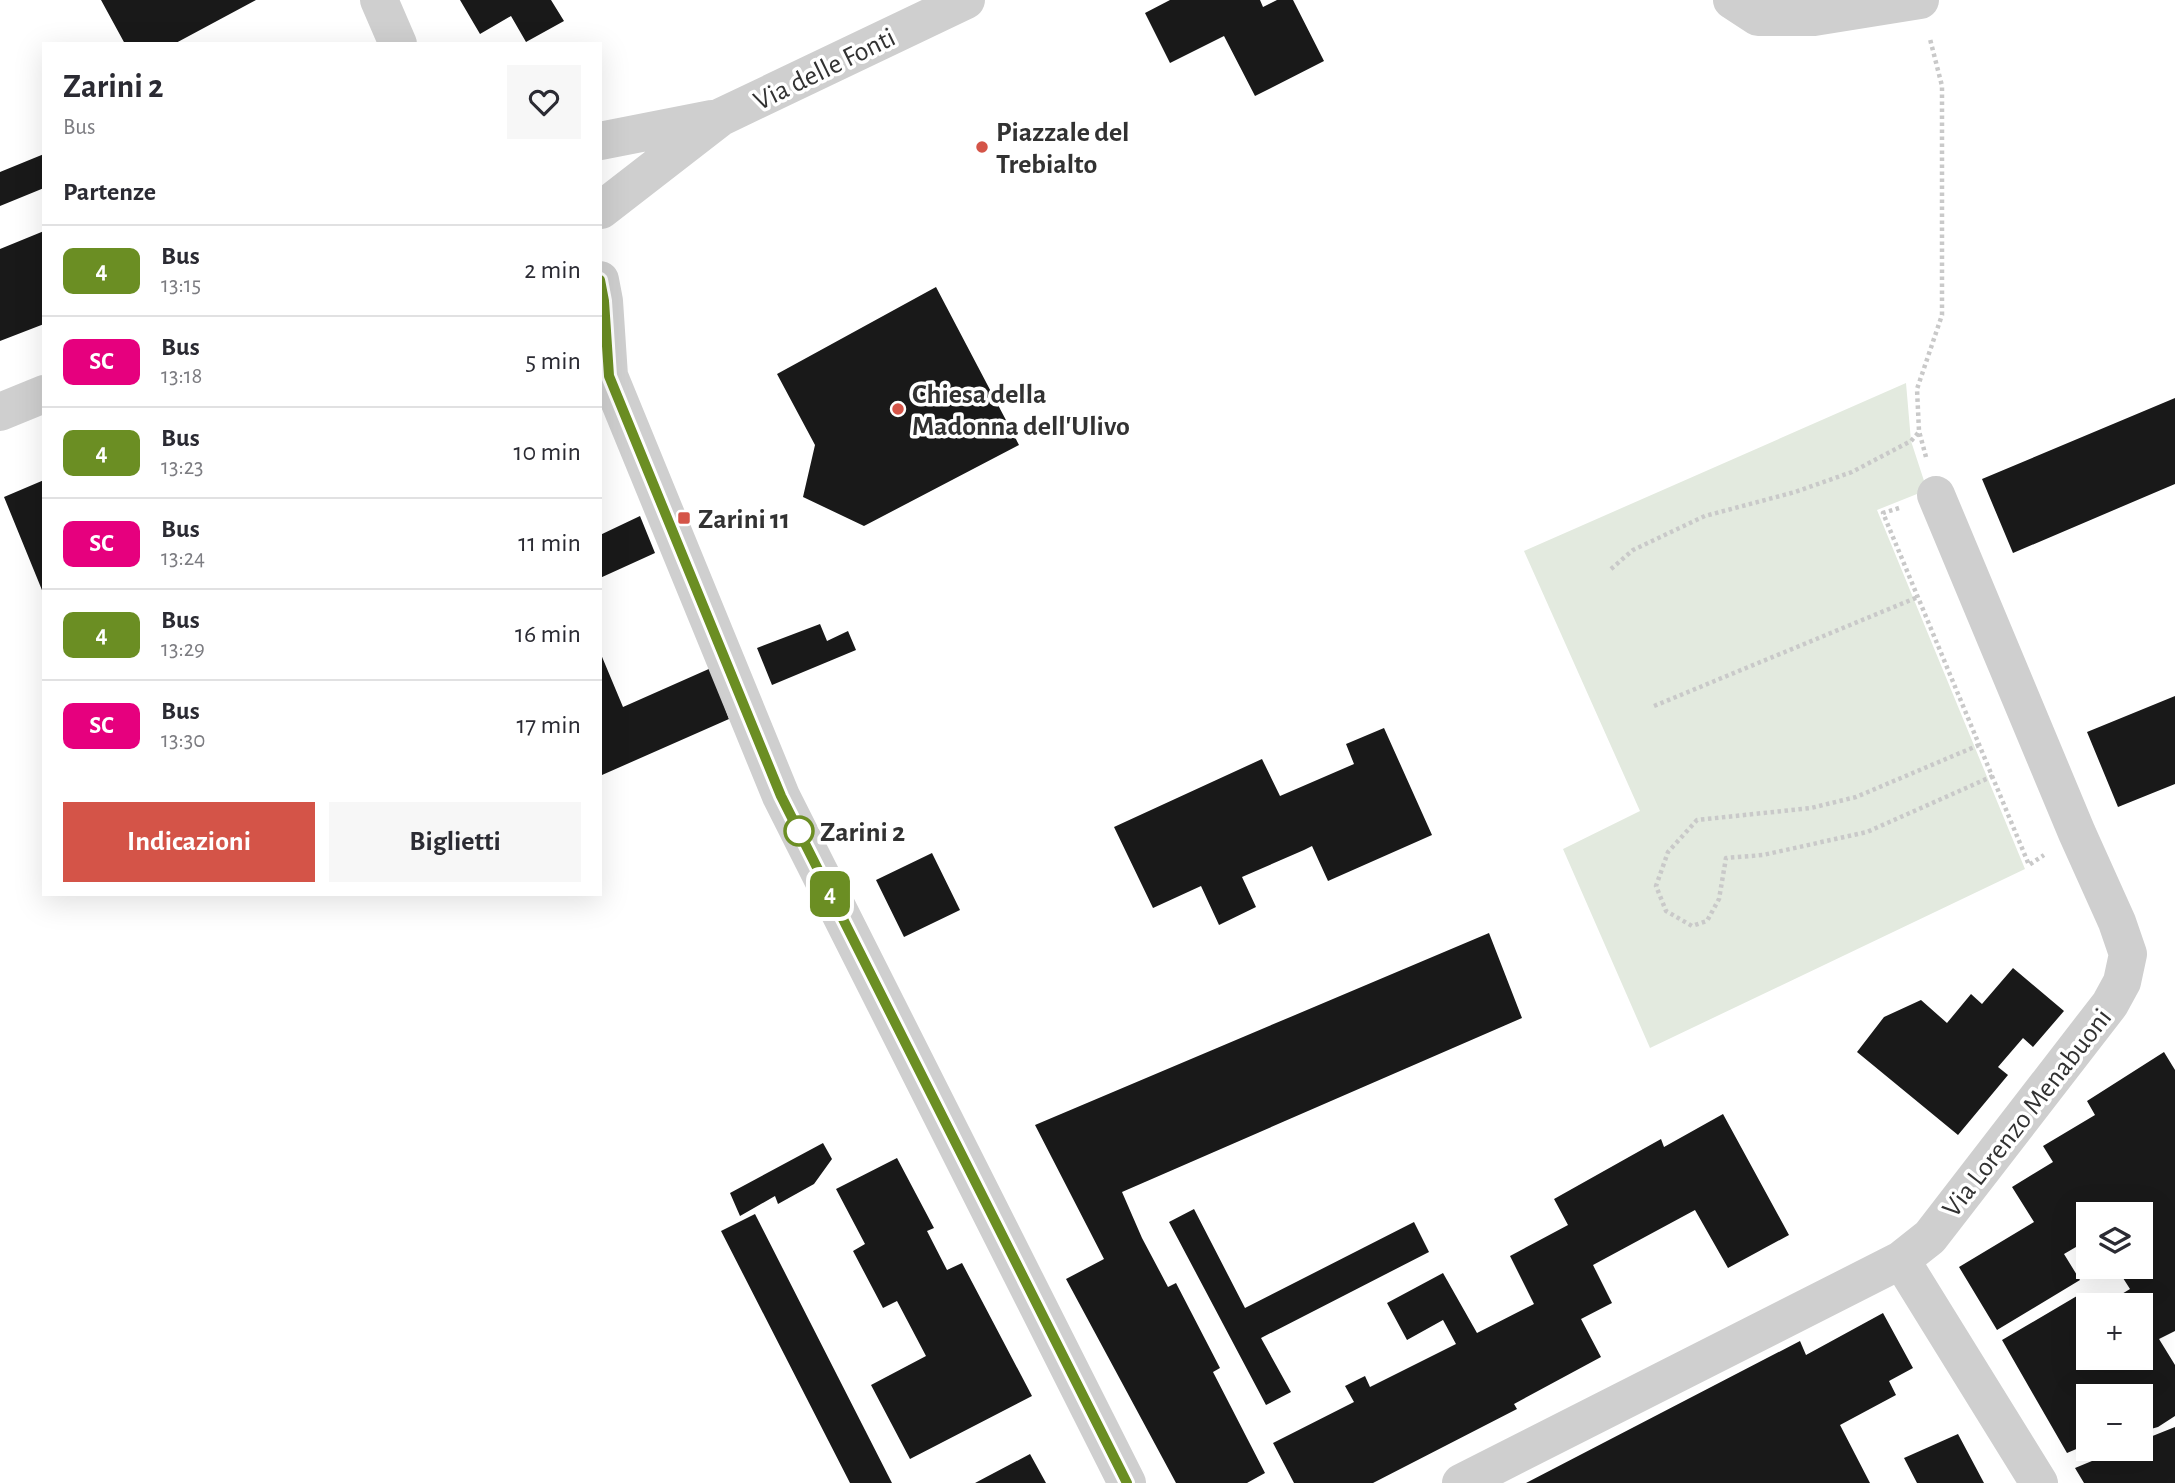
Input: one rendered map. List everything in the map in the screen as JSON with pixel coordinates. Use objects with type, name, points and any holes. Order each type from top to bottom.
[{"type":"street","name":"Via delle Fonti","points":[[602,208],[721,117],[965,0]]},
{"type":"street","points":[[1731,0],[1758,17],[1814,17],[1920,0]]},
{"type":"street","points":[[388,20],[416,42]]},
{"type":"street","name":"Via delle Fonti","points":[[602,141],[721,117]]},
{"type":"street","points":[[602,290],[605,369],[781,796],[1127,1483]]},
{"type":"street","points":[[0,412],[42,395]]},
{"type":"street","name":"Via Lorenzo Menabuoni","points":[[1461,1483],[1901,1260],[1930,1237],[2110,1004],[2122,982],[2128,954],[2117,922],[1936,495]]},
{"type":"street","points":[[1901,1260],[2039,1483]]},
{"type":"path","points":[[1920,0],[1942,86],[1942,315],[1917,389],[1919,431],[1936,495],[1884,513],[2029,865],[2077,833]]},
{"type":"path","points":[[1611,569],[1633,550],[1705,516],[1795,492],[1852,471],[1911,441],[1919,431]]},
{"type":"path","points":[[1654,706],[1918,597]]},
{"type":"path","points":[[1979,745],[1845,800],[1811,808],[1697,820],[1668,852],[1656,886],[1666,911],[1692,926],[1707,921],[1719,899],[1726,858],[1763,855],[1867,832],[1993,776]]},
{"type":"shaded area","points":[[1906,383],[1911,441],[1927,490],[1877,510],[2025,869],[1650,1048],[1563,849],[1640,811],[1524,551]]},
{"type":"building","points":[[101,0],[256,0],[178,42],[124,42]]},
{"type":"building","points":[[460,0],[551,0],[564,21],[526,42],[511,16],[480,34]]},
{"type":"building","points":[[1170,0],[1260,0],[1263,7],[1277,0],[1293,0],[1324,61],[1255,96],[1224,36],[1170,63],[1145,13]]},
{"type":"building","points":[[42,155],[42,189],[0,206],[0,172]]},
{"type":"building","points":[[42,232],[42,325],[0,341],[0,249]]},
{"type":"building","name":"Chiesa della Madonna dell'Ulivo","points":[[936,287],[1019,445],[864,526],[803,497],[815,445],[777,374]]},
{"type":"building","points":[[2175,398],[2175,484],[2013,553],[1982,479]]},
{"type":"building","points":[[42,481],[42,590],[4,497]]},
{"type":"building","points":[[640,516],[655,553],[602,577],[602,534]]},
{"type":"building","points":[[820,624],[827,641],[848,631],[856,650],[772,685],[757,648]]},
{"type":"building","points":[[602,657],[623,707],[711,668],[729,719],[602,775]]},
{"type":"building","points":[[2175,696],[2175,784],[2118,807],[2087,732]]},
{"type":"building","points":[[1384,728],[1432,835],[1328,881],[1312,846],[1242,877],[1256,907],[1219,925],[1201,886],[1153,908],[1114,827],[1262,759],[1280,796],[1354,764],[1346,744]]},
{"type":"building","points":[[932,853],[960,910],[904,937],[876,880]]},
{"type":"building","points":[[1489,933],[1522,1018],[1122,1192],[1168,1287],[1176,1283],[1220,1368],[1213,1372],[1265,1473],[1247,1483],[1176,1483],[1066,1279],[1104,1259],[1035,1125]]},
{"type":"building","points":[[2013,968],[2064,1011],[2033,1047],[2023,1038],[1998,1067],[2008,1075],[1958,1135],[1857,1052],[1884,1017],[1921,1000],[1947,1023],[1971,994],[1982,1004]]},
{"type":"building","points":[[2164,1052],[2175,1070],[2175,1331],[2159,1339],[2175,1365],[2175,1416],[2153,1428],[2153,1384],[2076,1384],[2076,1449],[2067,1453],[2002,1340],[2076,1297],[2076,1370],[2153,1370],[2153,1293],[2123,1293],[2130,1289],[2124,1279],[2153,1279],[2153,1202],[2076,1202],[2076,1247],[2064,1254],[2076,1274],[2076,1279],[2080,1280],[1997,1330],[1959,1267],[2034,1222],[2012,1187],[2053,1162],[2043,1146],[2095,1115],[2087,1101]]},
{"type":"building","points":[[1723,1114],[1789,1235],[1728,1268],[1695,1210],[1593,1265],[1612,1303],[1581,1319],[1601,1357],[1514,1404],[1517,1409],[1373,1483],[1294,1483],[1273,1443],[1354,1402],[1345,1386],[1365,1376],[1370,1387],[1456,1344],[1443,1320],[1407,1340],[1387,1303],[1443,1273],[1477,1333],[1534,1304],[1510,1256],[1568,1225],[1554,1199],[1661,1139],[1664,1147]]},
{"type":"building","points":[[823,1143],[832,1159],[814,1184],[778,1204],[775,1196],[740,1216],[730,1193]]},
{"type":"building","points":[[897,1158],[934,1228],[927,1231],[947,1270],[962,1263],[1032,1396],[910,1459],[871,1385],[926,1356],[897,1301],[883,1308],[853,1251],[865,1244],[836,1189]]},
{"type":"building","points":[[1194,1209],[1245,1308],[1414,1222],[1429,1252],[1261,1338],[1291,1392],[1266,1405],[1169,1222]]},
{"type":"building","points":[[755,1214],[892,1483],[850,1483],[721,1231]]},
{"type":"building","points":[[1883,1313],[1913,1368],[1889,1381],[1896,1395],[1840,1425],[1870,1483],[1526,1483],[1800,1341],[1806,1355]]},
{"type":"building","points":[[2175,1427],[2175,1483],[2084,1483],[2075,1468],[2092,1461],[2153,1461],[2153,1436]]},
{"type":"building","points":[[1958,1434],[1984,1483],[1917,1483],[1904,1458]]},
{"type":"building","points":[[1030,1454],[1046,1483],[975,1483]]},
{"type":"bus line","name":"4","points":[[602,290],[609,376],[781,796],[1127,1483]]},
{"type":"place","name":"Piazzale del Trebialto","points":[[982,147]]},
{"type":"place","name":"Chiesa della Madonna dell'Ulivo","points":[[898,409]]},
{"type":"place","name":"Zarini 11","points":[[684,518]]},
{"type":"place","name":"Zarini 2","points":[[799,831]]}]
